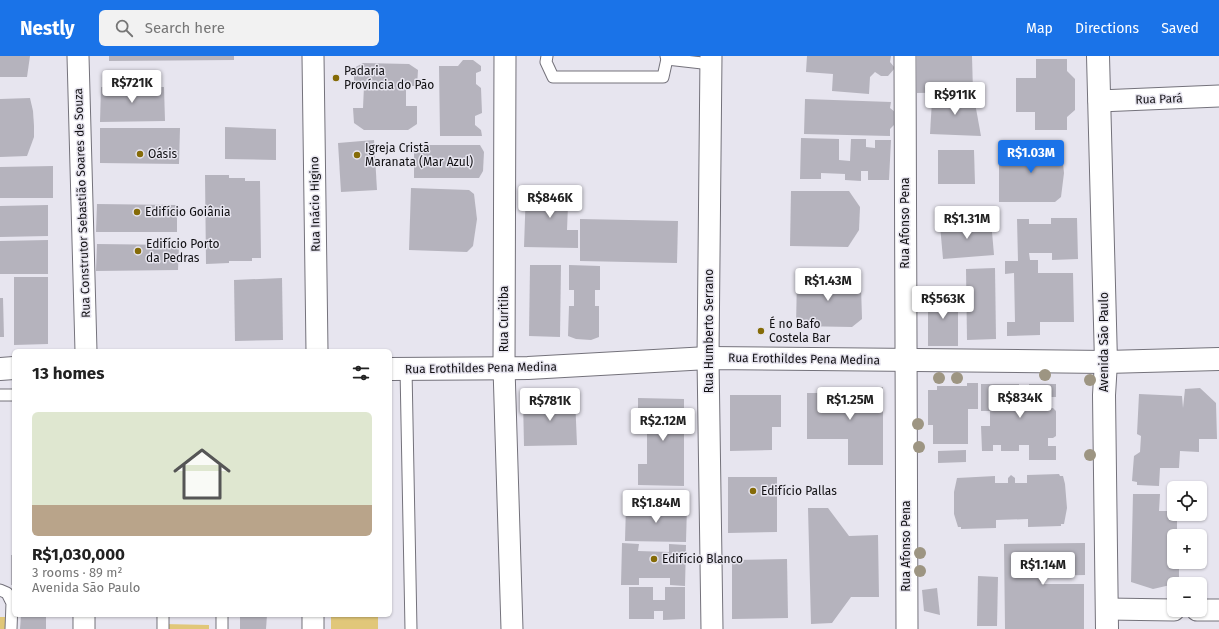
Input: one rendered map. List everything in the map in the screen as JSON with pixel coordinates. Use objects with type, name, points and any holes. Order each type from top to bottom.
[{"type":"street","name":"Rua Construtor Sebastião Soares de Souza","points":[[78,56],[86,349]]},
{"type":"street","name":"Rua Inácio Higino","points":[[313,56],[316,349]]},
{"type":"street","name":"Rua Curitiba","points":[[505,56],[504,368],[512,629]]},
{"type":"street","name":"Rua Afonso Pena","points":[[905,56],[907,629]]},
{"type":"street","name":"Avenida São Paulo","points":[[1098,56],[1106,362],[1104,395],[1107,619]]},
{"type":"street","name":"Rua Humberto Serrano","points":[[711,60],[708,358],[712,629]]},
{"type":"street","name":"Rua Pará","points":[[1099,101],[1219,96]]},
{"type":"street","name":"Rua Erothildes Pena Medina","points":[[398,369],[504,368],[708,358],[1106,362],[1219,359]]},
{"type":"street","points":[[0,362],[12,363]]},
{"type":"street","points":[[0,369],[12,368]]},
{"type":"street","points":[[1207,610],[1219,610]]},
{"type":"street","points":[[1107,619],[1167,611]]},
{"type":"street","points":[[84,617],[84,629]]},
{"type":"street","points":[[313,629],[314,617]]},
{"type":"lane","points":[[547,56],[546,62],[553,78],[663,77],[667,58],[711,60]]},
{"type":"lane","points":[[398,369],[411,629]]},
{"type":"lane","points":[[0,395],[12,395]]},
{"type":"lane","points":[[0,590],[7,593],[12,603],[11,629]]},
{"type":"lane","points":[[163,617],[163,629]]},
{"type":"lane","points":[[222,617],[222,629]]},
{"type":"shaded area","points":[[0,617],[6,617],[7,629],[0,629]]},
{"type":"shaded area","points":[[331,617],[378,617],[378,629],[331,629]]},
{"type":"shaded area","points":[[164,624],[209,625],[209,629],[164,629]]},
{"type":"building","points":[[0,56],[30,56],[27,77],[0,77]]},
{"type":"building","points":[[109,56],[234,56],[234,60],[109,61]]},
{"type":"building","points":[[807,56],[891,56],[890,62],[895,68],[888,76],[881,76],[875,72],[870,77],[869,94],[832,91],[833,74],[806,72]]},
{"type":"building","points":[[917,56],[972,56],[973,92],[917,93]]},
{"type":"building","points":[[1036,59],[1067,59],[1067,71],[1075,79],[1075,110],[1067,117],[1067,130],[1035,130],[1035,112],[1016,112],[1016,78],[1036,78]]},
{"type":"building","points":[[463,60],[473,60],[481,66],[481,71],[476,73],[476,84],[481,88],[482,113],[475,116],[475,125],[481,130],[482,136],[440,136],[439,66],[458,66]]},
{"type":"building","points":[[363,63],[409,64],[418,70],[417,86],[406,86],[406,106],[417,106],[417,124],[408,130],[364,130],[354,123],[353,108],[363,108],[364,86],[354,86],[354,68]]},
{"type":"building","points":[[101,87],[164,87],[165,121],[100,122]]},
{"type":"building","points":[[973,92],[981,136],[930,134],[932,100]]},
{"type":"building","points":[[30,98],[33,111],[34,137],[27,156],[0,157],[0,99]]},
{"type":"building","points":[[805,99],[891,102],[890,108],[895,112],[894,125],[890,129],[890,136],[804,134]]},
{"type":"building","points":[[225,127],[276,129],[276,160],[225,159]]},
{"type":"building","name":"Oásis","points":[[100,128],[180,128],[179,164],[100,163]]},
{"type":"building","points":[[801,138],[839,139],[839,160],[850,161],[851,139],[866,139],[866,147],[875,148],[875,140],[891,140],[889,180],[868,180],[868,171],[861,171],[861,181],[845,180],[845,174],[821,173],[821,179],[800,179]]},
{"type":"building","name":"Igreja Cristã Maranata (Mar Azul)","points":[[374,140],[377,190],[341,192],[338,143]]},
{"type":"building","points":[[414,145],[480,145],[484,152],[483,171],[479,178],[414,178]]},
{"type":"building","points":[[999,147],[1056,147],[1062,152],[1064,173],[1061,197],[1055,202],[999,202]]},
{"type":"building","points":[[938,150],[974,150],[975,184],[938,184]]},
{"type":"building","points":[[53,166],[53,198],[0,198],[0,167]]},
{"type":"building","points":[[205,175],[229,175],[229,178],[245,178],[245,181],[260,181],[261,258],[252,258],[252,261],[229,261],[229,263],[206,264]]},
{"type":"building","points":[[411,188],[469,190],[474,194],[477,219],[473,246],[467,252],[409,250]]},
{"type":"building","points":[[526,189],[547,190],[547,194],[560,194],[560,190],[579,190],[579,206],[568,205],[567,230],[578,230],[578,248],[524,247]]},
{"type":"building","points":[[791,191],[849,191],[860,207],[859,230],[848,247],[790,246]]},
{"type":"building","name":"Edifício Goiânia","points":[[97,204],[177,205],[177,232],[96,232]]},
{"type":"building","points":[[48,205],[48,236],[0,237],[0,206]]},
{"type":"building","points":[[1051,218],[1077,218],[1078,259],[1052,260],[1052,253],[1029,253],[1030,260],[1038,260],[1038,273],[1073,273],[1074,322],[1040,322],[1040,335],[1007,336],[1007,322],[1015,322],[1014,273],[1005,274],[1005,261],[1018,261],[1017,219],[1029,219],[1029,224],[1051,224]]},
{"type":"building","points":[[580,219],[678,221],[677,263],[580,261]]},
{"type":"building","points":[[991,220],[994,255],[943,259],[940,225]]},
{"type":"building","points":[[48,240],[48,274],[0,274],[0,241]]},
{"type":"building","name":"Edifício Porto da Pedras","points":[[97,244],[179,245],[178,270],[96,271]]},
{"type":"building","points":[[530,265],[561,265],[560,337],[529,336]]},
{"type":"building","points":[[569,265],[600,266],[600,290],[595,290],[595,306],[599,306],[599,337],[591,340],[576,339],[568,336],[569,306],[574,306],[574,290],[569,290]]},
{"type":"building","points":[[995,268],[996,339],[967,340],[966,269]]},
{"type":"building","points":[[14,277],[48,277],[48,344],[14,345]]},
{"type":"building","points":[[797,277],[853,278],[861,286],[862,319],[852,327],[796,326]]},
{"type":"building","points":[[282,278],[283,340],[235,341],[234,280]]},
{"type":"building","points":[[958,293],[958,346],[928,346],[928,294]]},
{"type":"building","points":[[0,298],[3,298],[4,337],[0,337]]},
{"type":"building","points":[[967,383],[978,383],[978,409],[968,409],[968,444],[933,444],[933,425],[928,425],[928,390],[937,390],[937,386],[967,386]]},
{"type":"building","points":[[981,384],[1019,384],[1019,391],[1029,391],[1029,384],[1056,384],[1056,397],[1048,397],[1047,408],[1053,408],[1056,411],[1056,436],[1053,438],[1048,438],[1048,446],[1056,446],[1056,460],[1029,460],[1029,445],[1019,445],[1019,451],[1001,451],[1001,445],[993,445],[993,451],[982,451],[981,426],[990,426],[990,411],[981,411]]},
{"type":"building","points":[[837,387],[883,387],[883,465],[848,465],[848,439],[807,439],[807,393],[837,393]]},
{"type":"building","points":[[1200,388],[1216,403],[1217,439],[1199,439],[1199,452],[1180,451],[1179,468],[1160,468],[1159,486],[1137,485],[1137,482],[1132,481],[1134,456],[1140,452],[1141,436],[1137,434],[1139,394],[1182,396],[1183,408],[1185,389]]},
{"type":"building","points":[[730,395],[781,395],[781,427],[772,427],[772,450],[730,451]]},
{"type":"building","points":[[575,397],[577,445],[524,446],[523,399]]},
{"type":"building","points":[[638,398],[684,399],[684,486],[638,485],[638,464],[647,464],[647,420],[638,420]]},
{"type":"building","points":[[966,450],[966,462],[938,463],[938,451]]},
{"type":"building","points":[[1059,474],[1060,476],[1063,476],[1065,484],[1067,508],[1064,524],[1061,524],[1061,526],[1028,527],[1028,519],[996,520],[996,528],[961,529],[961,527],[958,527],[954,514],[954,492],[957,478],[995,476],[995,483],[1008,483],[1008,478],[1011,475],[1015,478],[1015,483],[1027,483],[1027,475]]},
{"type":"building","name":"Edifício Pallas","points":[[728,477],[777,477],[777,532],[728,533]]},
{"type":"building","points":[[1133,494],[1160,494],[1159,511],[1167,511],[1167,521],[1177,521],[1177,529],[1167,529],[1167,569],[1179,569],[1179,577],[1167,577],[1167,586],[1153,589],[1131,582]]},
{"type":"building","points":[[626,505],[687,506],[686,542],[625,541]]},
{"type":"building","points":[[808,508],[828,508],[849,536],[878,535],[879,597],[851,597],[832,623],[811,624]]},
{"type":"building","name":"Edifício Blanco","points":[[622,543],[639,544],[638,551],[669,552],[669,544],[686,545],[685,586],[670,585],[670,578],[639,578],[639,585],[621,585]]},
{"type":"building","points":[[1085,543],[1085,575],[1041,576],[1041,584],[1084,584],[1084,629],[1005,629],[1004,544]]},
{"type":"building","points":[[11,555],[12,555],[12,585]]},
{"type":"building","points":[[787,559],[788,618],[732,619],[732,560]]},
{"type":"building","points":[[978,576],[998,577],[997,626],[977,626]]},
{"type":"building","points":[[629,587],[653,587],[653,600],[665,600],[665,587],[685,587],[685,619],[663,620],[663,611],[654,611],[654,619],[629,619]]},
{"type":"building","points":[[937,588],[940,615],[924,611],[922,590]]},
{"type":"building","points":[[21,617],[46,617],[46,629],[20,629]]},
{"type":"building","points":[[240,617],[267,617],[266,629],[240,629]]},
{"type":"place","name":"Padaria Província do Pão","points":[[336,78]]},
{"type":"place","name":"Oásis","points":[[140,154]]},
{"type":"place","name":"Igreja Cristã Maranata (Mar Azul)","points":[[357,155]]},
{"type":"place","name":"Edifício Goiânia","points":[[137,212]]},
{"type":"place","name":"Edifício Porto da Pedras","points":[[138,251]]},
{"type":"place","name":"É no Bafo Costela Bar","points":[[761,331]]},
{"type":"place","name":"Edifício Pallas","points":[[753,491]]},
{"type":"place","name":"Edifício Blanco","points":[[654,559]]}]
